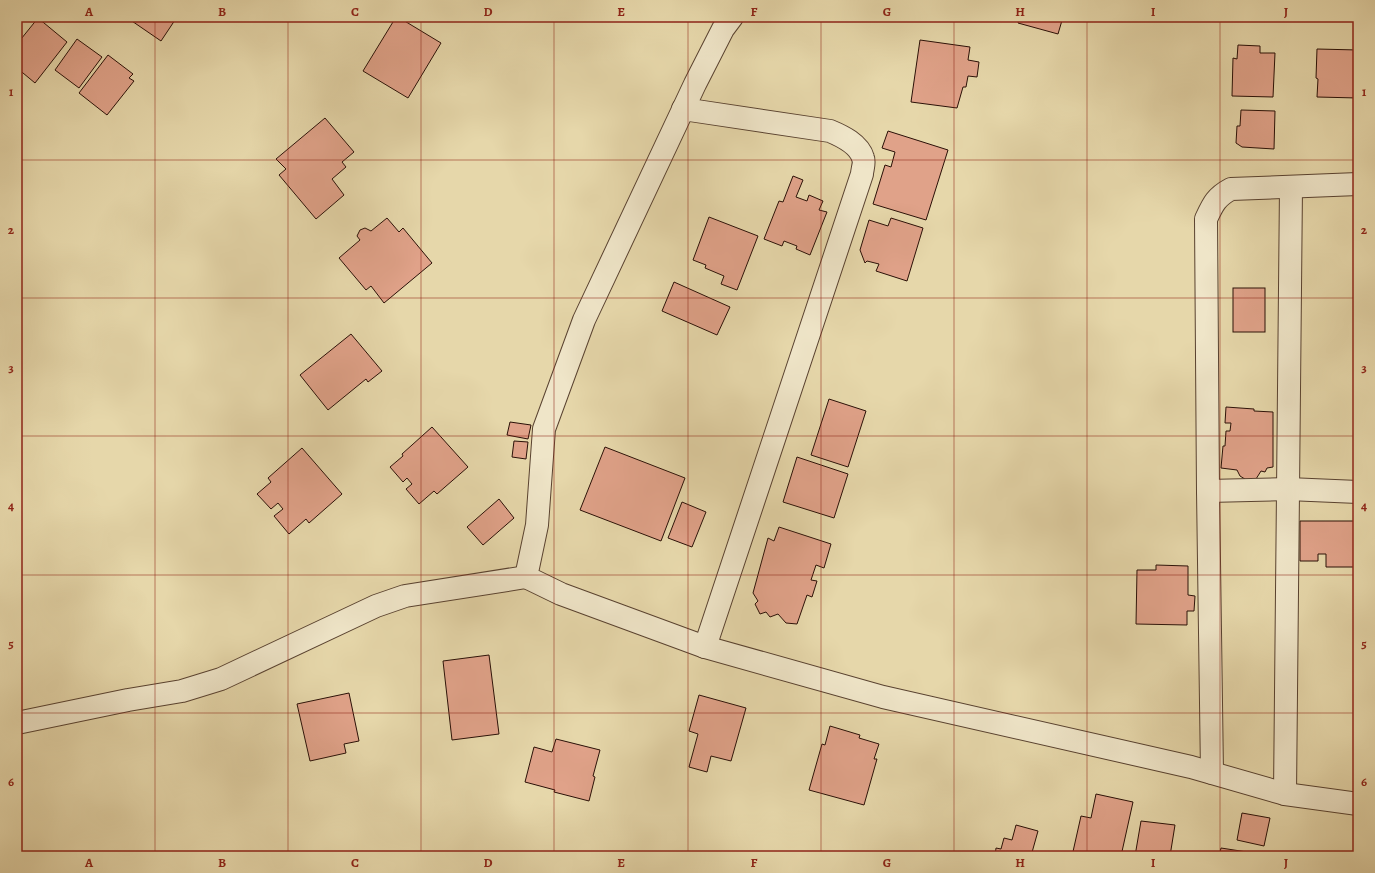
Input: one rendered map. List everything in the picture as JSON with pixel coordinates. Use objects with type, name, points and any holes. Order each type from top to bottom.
[{"type":"street","points":[[526,577],[537,525],[544,429],[584,320],[683,109],[723,29],[732,17]]},
{"type":"street","points":[[683,109],[830,130],[841,135],[856,146],[864,159],[862,174],[705,647]]},
{"type":"street","points":[[1212,773],[1206,219],[1213,203],[1220,194],[1231,189],[1358,184]]},
{"type":"street","points":[[1285,794],[1291,187]]},
{"type":"street","points":[[1208,491],[1288,490],[1358,492]]},
{"type":"street","points":[[17,723],[128,700],[182,691],[221,679],[376,606],[405,596],[526,577],[561,594],[705,647],[883,697],[1191,767],[1285,794],[1358,804]]},
{"type":"building","points":[[126,17],[177,17],[161,41]]},
{"type":"building","points":[[396,17],[441,43],[408,98],[363,71]]},
{"type":"building","points":[[1013,17],[1063,17],[1058,34],[1018,23],[1019,19]]},
{"type":"building","points":[[38,18],[67,42],[35,83],[17,68],[17,44]]},
{"type":"building","points":[[77,39],[102,57],[79,88],[55,70]]},
{"type":"building","points":[[920,40],[970,47],[968,60],[979,62],[977,77],[968,76],[966,87],[963,87],[957,108],[911,102]]},
{"type":"building","points":[[1238,45],[1260,46],[1260,53],[1275,53],[1273,97],[1232,96],[1233,58],[1237,59]]},
{"type":"building","points":[[1317,49],[1358,50],[1358,98],[1317,97]]},
{"type":"building","points":[[108,55],[133,74],[129,78],[134,81],[107,115],[79,93]]},
{"type":"building","points":[[1241,110],[1275,111],[1274,149],[1242,147],[1236,143],[1237,126],[1240,126]]},
{"type":"building","points":[[325,118],[354,152],[342,162],[346,167],[332,179],[344,195],[316,219],[279,175],[286,169],[276,159]]},
{"type":"building","points":[[888,131],[948,150],[926,220],[873,204],[885,165],[891,167],[895,152],[882,148]]},
{"type":"building","points":[[793,176],[803,180],[796,197],[807,201],[809,195],[823,201],[819,210],[827,212],[810,255],[796,249],[797,246],[784,241],[782,246],[764,239],[779,201],[783,202]]},
{"type":"building","points":[[709,217],[758,236],[737,290],[721,284],[724,276],[705,268],[706,265],[693,260]]},
{"type":"building","points":[[387,218],[399,232],[403,228],[432,263],[384,303],[371,286],[366,290],[339,258],[360,240],[357,236],[360,230],[365,228],[371,231]]},
{"type":"building","points":[[891,218],[923,228],[907,281],[876,271],[879,264],[867,261],[865,263],[860,250],[869,220],[888,226]]},
{"type":"building","points":[[674,282],[730,307],[717,335],[662,311]]},
{"type":"building","points":[[1233,288],[1265,288],[1265,332],[1233,332]]},
{"type":"building","points":[[351,334],[382,371],[368,382],[366,379],[328,410],[300,375]]},
{"type":"building","points":[[829,399],[866,411],[848,467],[811,455]]},
{"type":"building","points":[[1226,407],[1273,412],[1273,467],[1267,468],[1265,472],[1261,471],[1256,479],[1248,481],[1240,476],[1237,470],[1221,468],[1226,431],[1230,431],[1231,423],[1225,423]]},
{"type":"building","points":[[510,422],[531,425],[528,439],[507,435]]},
{"type":"building","points":[[432,427],[468,467],[437,494],[434,491],[419,504],[406,489],[412,484],[407,478],[403,482],[390,467]]},
{"type":"building","points":[[514,441],[528,442],[526,459],[512,457]]},
{"type":"building","points":[[605,447],[685,478],[661,541],[580,510]]},
{"type":"building","points":[[302,448],[342,494],[309,523],[306,519],[289,534],[274,516],[283,509],[278,503],[271,509],[257,494],[271,482],[268,478]]},
{"type":"building","points":[[797,457],[848,474],[834,518],[783,502]]},
{"type":"building","points":[[499,499],[514,518],[483,545],[467,527]]},
{"type":"building","points":[[682,502],[706,512],[692,547],[668,538]]},
{"type":"building","points":[[1300,521],[1358,521],[1358,567],[1326,567],[1326,554],[1318,554],[1318,561],[1300,561]]},
{"type":"building","points":[[779,527],[831,544],[824,568],[816,565],[811,580],[817,581],[812,597],[807,595],[797,624],[786,623],[778,614],[770,617],[766,612],[760,614],[755,604],[758,601],[753,593],[768,538],[774,541]]},
{"type":"building","points":[[1156,565],[1188,566],[1188,595],[1195,596],[1194,611],[1187,611],[1187,625],[1136,624],[1137,570],[1156,570]]},
{"type":"building","points":[[489,655],[499,734],[452,740],[443,661]]},
{"type":"building","points":[[349,693],[359,741],[344,744],[346,753],[310,761],[297,704]]},
{"type":"building","points":[[699,695],[746,708],[731,761],[711,756],[707,772],[689,767],[698,734],[689,731]]},
{"type":"building","points":[[830,726],[860,735],[859,738],[879,744],[874,759],[877,759],[864,805],[809,790],[822,744],[825,745]]},
{"type":"building","points":[[556,739],[600,750],[593,776],[595,777],[589,801],[554,792],[555,790],[525,782],[534,747],[552,752]]},
{"type":"building","points":[[1096,794],[1133,802],[1121,856],[1072,856],[1081,816],[1091,818]]},
{"type":"building","points":[[1242,813],[1270,818],[1264,846],[1237,840]]},
{"type":"building","points":[[1141,821],[1175,825],[1170,856],[1135,856]]},
{"type":"building","points":[[1016,825],[1038,831],[1031,856],[995,856],[996,848],[1001,849],[1004,838],[1012,840]]},
{"type":"building","points":[[1221,848],[1260,854],[1260,856],[1219,856]]},
{"type":"building","points":[[867,852],[883,856],[866,856]]}]
